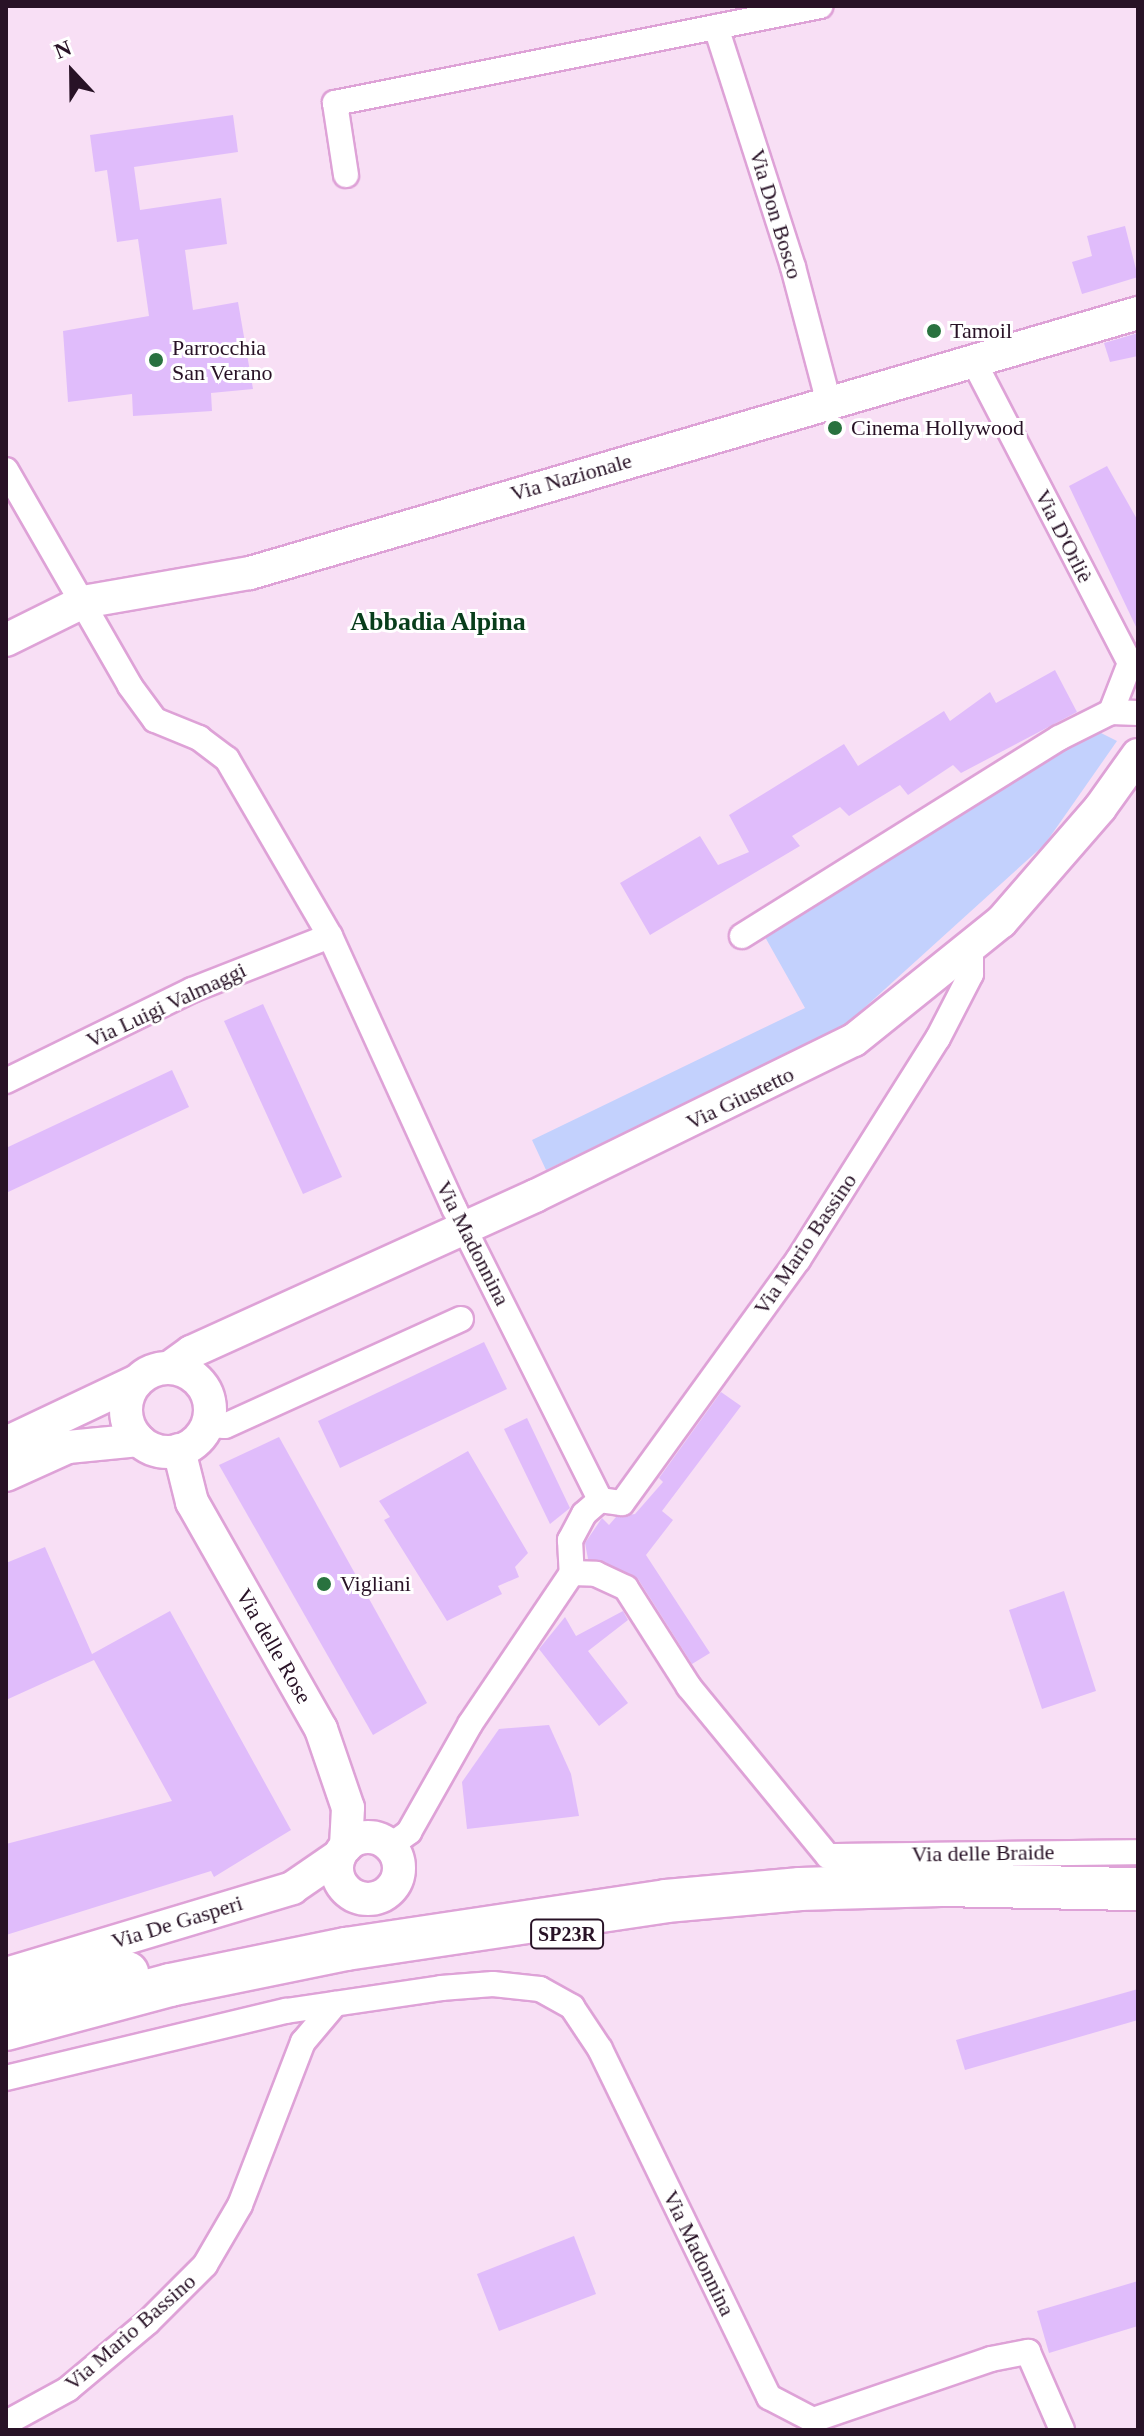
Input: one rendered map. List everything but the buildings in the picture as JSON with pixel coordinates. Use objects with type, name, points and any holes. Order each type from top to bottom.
[{"type":"highway","name":"SP23R","points":[[6,2029],[170,1985],[346,1949],[666,1901],[800,1889],[941,1885],[1138,1889]]},
{"type":"highway","name":"SP23R","points":[[6,2045],[311,1972],[546,1937],[809,1911],[977,1906],[1138,1911]]},
{"type":"highway","points":[[6,1987],[292,1945],[346,1949]]},
{"type":"street","points":[[346,175],[335,103],[820,6]]},
{"type":"street","name":"Via Don Bosco","points":[[716,27],[793,267],[829,403]]},
{"type":"street","name":"Via Nazionale","points":[[6,640],[83,602],[250,573],[1138,313]]},
{"type":"street","name":"Via D'Orliè","points":[[974,362],[1130,663],[1111,712]]},
{"type":"street","name":"Via Madonnina","points":[[6,470],[155,720],[199,738],[227,759],[330,936],[466,1228],[600,1500]]},
{"type":"street","points":[[742,936],[1059,738],[1111,712],[1138,713]]},
{"type":"street","name":"Via Giustetto","points":[[169,1368],[191,1352],[258,1325],[466,1228],[854,1040],[971,950],[1087,823],[1138,755]]},
{"type":"street","name":"Via Luigi Valmaggi","points":[[6,1081],[192,990],[330,936]]},
{"type":"street","name":"Via Mario Bassino","points":[[600,1500],[622,1503],[798,1260],[938,1038],[971,974],[971,950]]},
{"type":"street","points":[[137,1381],[126,1405],[131,1430],[151,1448],[179,1450],[207,1425],[225,1426],[461,1319]]},
{"type":"street","name":"Via Giustetto","points":[[204,1389],[225,1355],[258,1325]]},
{"type":"street","points":[[6,1443],[169,1368],[183,1370],[204,1389],[207,1425]]},
{"type":"street","points":[[6,1475],[68,1447],[139,1440]]},
{"type":"street","name":"Via delle Rose","points":[[179,1450],[192,1502],[321,1729],[344,1792],[343,1851],[338,1872],[346,1890],[375,1898],[398,1877],[399,1861],[386,1843]]},
{"type":"street","points":[[343,1851],[363,1838],[386,1843],[409,1832],[470,1724],[572,1573],[570,1540],[584,1514],[600,1500]]},
{"type":"street","name":"Via delle Braide","points":[[572,1573],[596,1574],[626,1588],[689,1687],[828,1856],[1138,1852]]},
{"type":"street","points":[[321,1729],[386,1843]]},
{"type":"street","name":"Via De Gasperi","points":[[6,1974],[292,1888],[343,1851]]},
{"type":"street","name":"Via Madonnina","points":[[335,2004],[493,1984],[540,1989],[572,2007],[600,2049],[769,2397],[813,2420],[991,2359],[1028,2352],[1062,2430]]},
{"type":"street","points":[[6,2078],[213,2026],[335,2004]]},
{"type":"street","name":"Via Mario Bassino","points":[[6,2423],[68,2389],[148,2322],[205,2265],[240,2205],[303,2042],[335,2004]]},
{"type":"shaded area","points":[[1093,729],[1117,741],[1045,844],[842,1028],[546,1170],[532,1140],[805,1008],[765,937]]},
{"type":"place","name":"Tamoil","points":[[934,331]]},
{"type":"place","name":"Parrocchia San Verano","points":[[156,360]]},
{"type":"place","name":"Cinema Hollywood","points":[[835,428]]},
{"type":"place","name":"Vigliani","points":[[324,1584]]},
{"type":"district","name":"Abbadia Alpina","points":[[438,622]]}]
